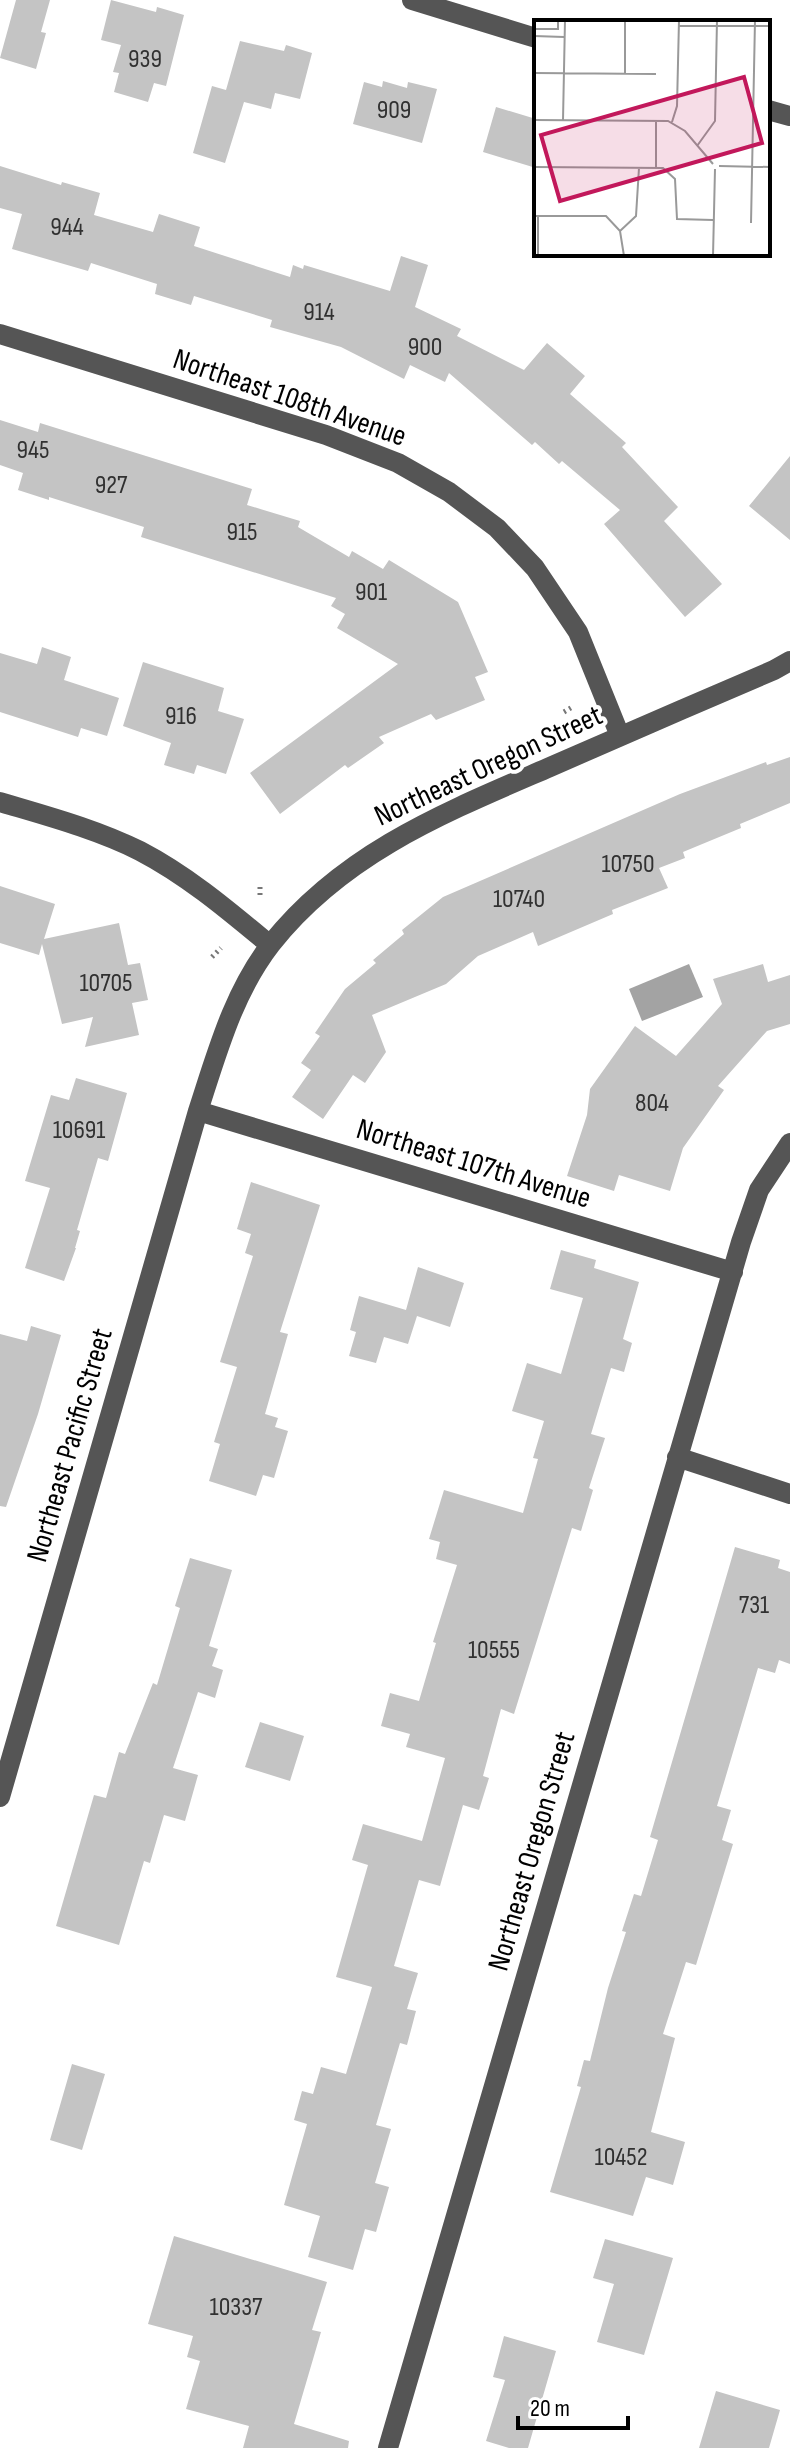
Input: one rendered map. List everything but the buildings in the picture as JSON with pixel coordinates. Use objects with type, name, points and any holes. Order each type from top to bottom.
[{"type":"street","points":[[412,0],[534,37]]},
{"type":"street","points":[[770,111],[790,116]]},
{"type":"street","name":"Northeast 108th Avenue","points":[[0,334],[326,435],[398,463],[449,492],[497,528],[535,568],[578,632],[620,736]]},
{"type":"street","name":"Northeast Oregon Street","points":[[198,1111],[229,1018],[246,982],[270,945],[334,880],[385,845],[454,809],[790,661]]},
{"type":"street","points":[[0,802],[101,834],[139,851],[217,901],[270,945]]},
{"type":"street","name":"Northeast 107th Avenue","points":[[198,1111],[733,1272]]},
{"type":"street","name":"Northeast Pacific Street","points":[[0,1797],[198,1111]]},
{"type":"street","name":"Northeast Oregon Street","points":[[388,2448],[733,1272],[759,1190],[790,1143]]},
{"type":"street","points":[[677,1457],[790,1494]]},
{"type":"path","points":[[564,712],[574,706]]},
{"type":"path","points":[[260,887],[260,897]]},
{"type":"path","points":[[212,957],[221,948]]},
{"type":"shaded area","points":[[689,964],[703,997],[642,1021],[629,989]]}]
